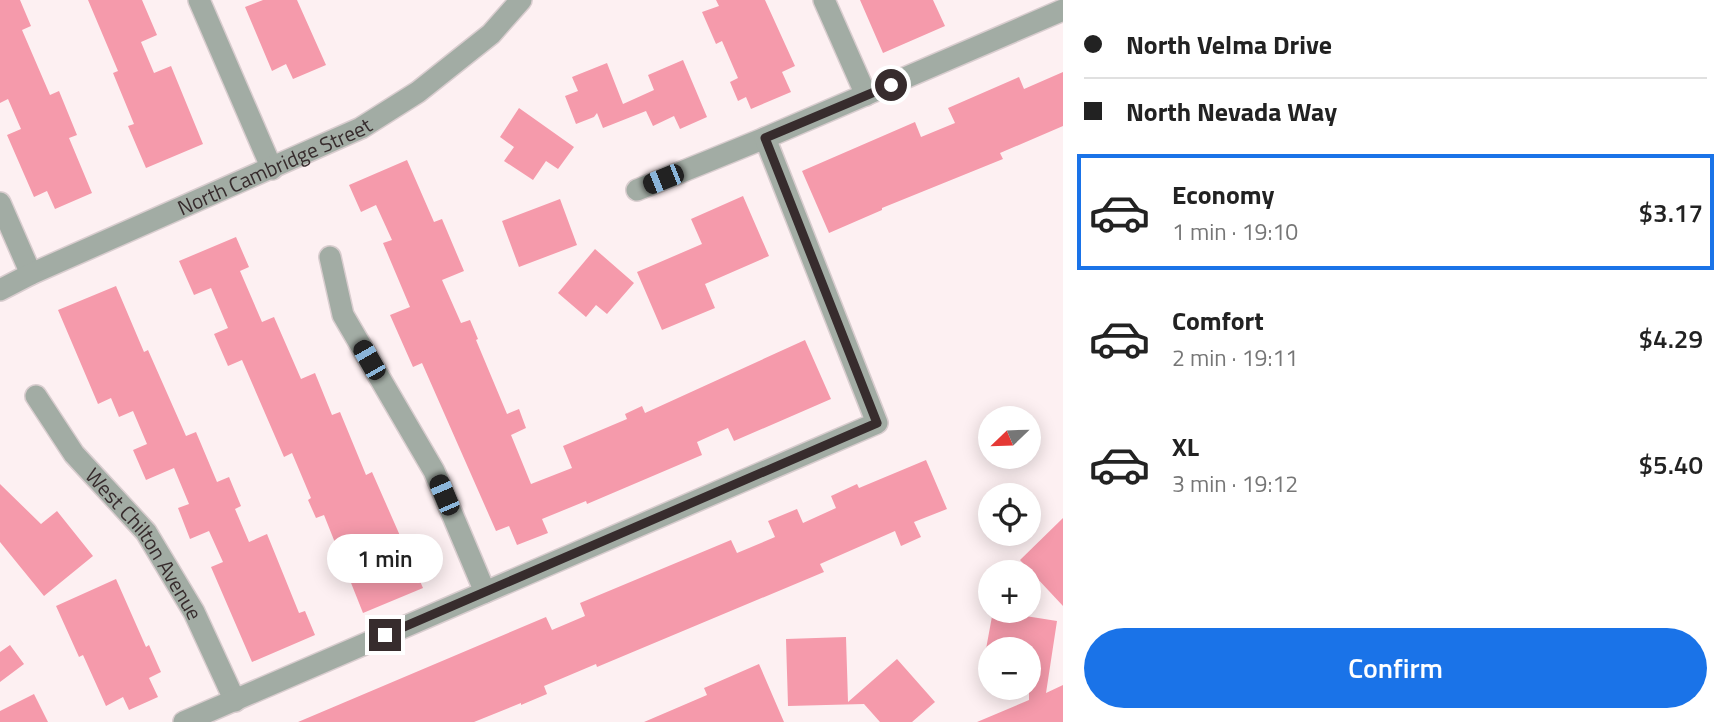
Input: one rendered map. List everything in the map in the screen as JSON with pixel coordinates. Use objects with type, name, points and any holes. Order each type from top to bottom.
[{"type":"street","points":[[200,0],[272,169]]},
{"type":"street","name":"North Cambridge Street","points":[[0,290],[361,128],[418,92],[491,34],[521,0]]},
{"type":"street","points":[[824,0],[866,95]]},
{"type":"street","points":[[637,190],[1063,10]]},
{"type":"street","points":[[184,722],[877,423],[765,138]]},
{"type":"street","points":[[0,203],[31,274]]},
{"type":"street","points":[[330,257],[343,315],[434,471],[485,592]]},
{"type":"street","name":"West Chilton Avenue","points":[[36,396],[74,454],[146,532],[194,612],[234,701]]},
{"type":"building","points":[[0,0],[20,0],[31,26],[22,30],[50,95],[59,91],[77,135],[69,138],[92,193],[55,209],[47,191],[34,197],[7,135],[21,129],[8,99],[0,103]]},
{"type":"building","points":[[88,0],[142,0],[157,35],[141,42],[154,73],[171,66],[203,144],[146,168],[128,126],[134,124],[113,73],[118,71]]},
{"type":"building","points":[[263,0],[297,0],[326,65],[293,79],[286,64],[272,71],[245,7]]},
{"type":"building","points":[[716,0],[765,0],[795,66],[782,72],[791,92],[751,109],[746,97],[738,101],[730,82],[738,78],[722,41],[716,44],[702,12],[719,6]]},
{"type":"building","points":[[860,0],[933,0],[945,26],[883,53]]},
{"type":"building","points":[[683,60],[707,117],[680,129],[674,116],[653,126],[646,111],[603,128],[597,113],[594,117],[576,124],[565,96],[578,91],[572,77],[607,63],[623,104],[654,90],[648,75]]},
{"type":"building","points":[[1063,72],[1063,126],[1000,153],[1003,159],[882,208],[829,233],[802,171],[915,122],[921,137],[955,123],[948,108],[1019,77],[1024,89]]},
{"type":"building","points":[[519,108],[574,147],[558,169],[546,161],[533,180],[504,161],[514,147],[500,137]]},
{"type":"building","points":[[407,160],[434,222],[442,219],[464,271],[442,280],[461,323],[470,320],[507,414],[519,409],[526,428],[511,435],[531,484],[572,468],[563,446],[627,419],[625,414],[642,406],[645,413],[805,340],[831,399],[734,441],[728,428],[697,442],[702,455],[587,504],[586,501],[542,519],[548,533],[517,545],[509,526],[496,531],[422,363],[413,367],[390,315],[410,307],[383,243],[392,240],[376,205],[361,212],[349,185]]},
{"type":"building","points":[[743,196],[769,256],[705,284],[715,308],[662,330],[637,272],[702,244],[691,219]]},
{"type":"building","points":[[560,199],[577,245],[519,267],[502,221]]},
{"type":"building","points":[[236,237],[249,267],[240,271],[262,322],[274,317],[301,379],[315,373],[332,415],[340,412],[366,475],[372,472],[423,588],[363,613],[324,515],[316,518],[308,500],[311,498],[292,453],[284,457],[242,360],[228,366],[214,334],[228,328],[211,288],[194,295],[179,261]]},
{"type":"building","points":[[595,249],[634,283],[607,314],[596,305],[586,317],[558,293]]},
{"type":"building","points":[[116,286],[144,352],[148,350],[186,436],[196,432],[217,482],[229,477],[241,506],[235,509],[249,542],[267,534],[299,613],[305,611],[315,635],[252,662],[211,567],[223,562],[209,531],[190,539],[178,508],[189,504],[174,468],[146,480],[133,450],[147,444],[133,411],[119,417],[111,398],[98,404],[58,310]]},
{"type":"building","points":[[926,460],[947,509],[914,522],[921,537],[901,546],[895,531],[820,564],[824,572],[597,667],[596,664],[544,686],[547,694],[521,705],[474,722],[298,722],[546,617],[552,630],[585,616],[580,603],[731,540],[737,553],[775,537],[768,521],[797,509],[803,523],[836,508],[831,496],[857,484],[859,488]]},
{"type":"building","points":[[0,484],[41,524],[57,511],[93,556],[44,596],[0,542]]},
{"type":"building","points":[[1063,518],[1063,606],[1041,582],[1041,560],[1020,560],[1034,546],[1041,546],[1041,539]]},
{"type":"building","points":[[116,579],[146,647],[149,645],[161,672],[149,678],[158,697],[129,710],[123,697],[106,706],[83,655],[79,657],[56,606]]},
{"type":"building","points":[[1041,618],[1057,621],[1046,693],[1063,685],[1063,722],[977,722],[1029,700],[1041,700],[1041,637],[988,637],[991,623],[1041,623]]},
{"type":"building","points":[[846,637],[848,702],[897,659],[935,702],[912,722],[880,722],[864,704],[788,706],[786,639]]},
{"type":"building","points":[[10,645],[24,664],[0,682],[0,652]]},
{"type":"building","points":[[759,664],[784,722],[644,722],[707,695],[704,688]]},
{"type":"building","points":[[34,694],[48,722],[0,722],[0,711]]},
{"type":"route","points":[[385,635],[877,423],[765,138],[891,85]]}]
